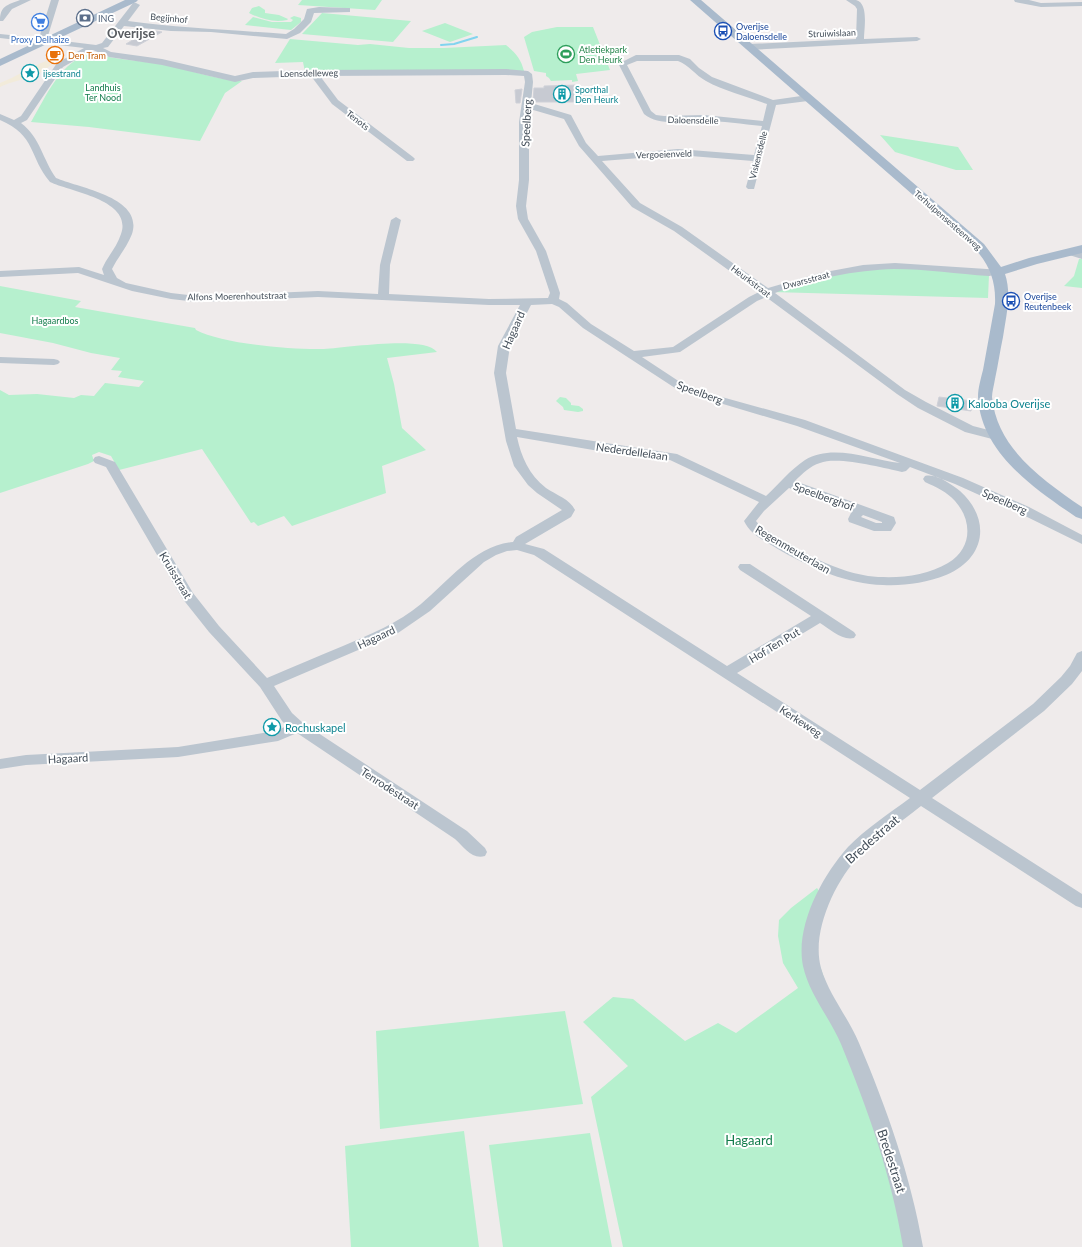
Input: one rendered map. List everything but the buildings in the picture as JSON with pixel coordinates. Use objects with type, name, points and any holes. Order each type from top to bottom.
[{"type":"main road","name":"Terhulpensesteenweg","points":[[695,0],[980,247],[995,268],[1002,284],[1002,304],[985,396],[986,411],[996,436],[1002,446],[1025,472],[1082,514]]},
{"type":"main road","points":[[0,64],[44,41],[134,3]]},
{"type":"main road","points":[[995,268],[1078,252]]},
{"type":"street","points":[[0,18],[9,7],[27,0]]},
{"type":"street","points":[[44,41],[54,0]]},
{"type":"street","points":[[850,0],[858,4],[861,9],[860,42]]},
{"type":"street","points":[[1018,0],[1033,4],[1082,4]]},
{"type":"street","name":"Begijnhof","points":[[14,123],[24,118],[60,65],[94,48],[105,45],[122,23],[134,3]]},
{"type":"street","name":"Begijnhof","points":[[122,23],[168,29],[287,38],[308,20],[310,11],[319,9],[347,10]]},
{"type":"street","name":"Loensdelleweg","points":[[0,36],[94,48],[109,54],[162,62],[235,79],[259,75],[313,73],[450,72],[528,74]]},
{"type":"street","name":"Struiwislaan","points":[[748,47],[917,39]]},
{"type":"street","name":"Daloensdelle","points":[[766,124],[704,118],[664,119],[653,117],[647,112],[624,66],[626,61],[636,58],[679,58],[686,61],[696,70],[709,78],[772,103],[808,98]]},
{"type":"street","name":"Tenots","points":[[313,73],[336,102],[410,159]]},
{"type":"street","name":"Speelberg","points":[[528,74],[529,82],[524,122],[524,180],[521,206],[523,219],[541,251],[556,293],[553,301],[563,305],[587,326],[667,379],[692,391],[801,423],[912,468],[959,481],[1024,510],[1082,540]]},
{"type":"street","points":[[766,124],[772,103]]},
{"type":"street","name":"Heurkstraat","points":[[527,105],[568,117],[579,140],[594,159],[636,205],[678,229],[881,378],[922,405],[969,428],[996,436]]},
{"type":"street","points":[[0,117],[23,128],[31,138],[53,180],[108,199],[116,204],[125,214],[128,227],[126,235],[107,269],[113,280]]},
{"type":"street","name":"Viskensdelle","points":[[751,187],[766,124]]},
{"type":"street","name":"Vergoeienveld","points":[[594,159],[678,152],[757,158]]},
{"type":"street","points":[[383,296],[385,265],[396,220]]},
{"type":"street","name":"Dwarsstraat","points":[[631,355],[669,352],[682,347],[742,306],[766,293],[798,281],[874,267],[919,267],[989,273],[995,268]]},
{"type":"street","name":"Alfons Moerenhoutstraat","points":[[0,274],[79,270],[113,280],[122,285],[146,291],[197,299],[318,294],[489,302],[553,301]]},
{"type":"street","name":"Hagaard","points":[[265,684],[393,630],[425,608],[478,559],[505,548],[517,546],[521,540],[566,514],[569,510],[567,506],[541,490],[525,474],[517,459],[500,383],[504,346],[527,301]]},
{"type":"street","points":[[0,360],[54,362]]},
{"type":"street","name":"Nederdellelaan","points":[[511,432],[599,447],[646,452],[673,457],[767,501]]},
{"type":"street","name":"Regenmeuterlaan","points":[[835,458],[912,468],[942,484],[960,499],[968,509],[972,519],[974,540],[962,560],[948,569],[930,576],[910,580],[870,580],[850,577],[834,572],[808,560],[752,527],[750,521],[753,515],[815,460],[835,458]]},
{"type":"street","name":"Kruisstraat","points":[[99,460],[111,465],[187,595],[214,629],[265,684]]},
{"type":"street","name":"Speelberghof","points":[[788,483],[860,509]]},
{"type":"street","name":"Kerkeweg","points":[[517,546],[539,552],[1082,902]]},
{"type":"street","points":[[745,567],[849,635]]},
{"type":"street","name":"Hof Ten Put","points":[[726,673],[821,616]]},
{"type":"street","name":"Bredestraat","points":[[913,1247],[903,1194],[880,1124],[847,1037],[814,974],[810,954],[812,931],[819,908],[828,888],[842,866],[854,852],[1034,711],[1070,677],[1077,668],[1082,656]]},
{"type":"street","points":[[265,684],[287,717],[298,727]]},
{"type":"street","name":"Hagaard","points":[[0,764],[33,760],[178,752],[278,736],[298,727]]},
{"type":"street","name":"Tenrodestraat","points":[[298,727],[461,835],[479,852]]},
{"type":"green space","points":[[302,0],[382,0],[375,10],[298,5]]},
{"type":"green space","points":[[259,6],[265,10],[265,13],[279,15],[288,19],[282,21],[272,21],[249,13],[252,8]]},
{"type":"green space","points":[[322,13],[411,21],[393,42],[302,34]]},
{"type":"green space","points":[[294,16],[301,18],[301,22],[291,30],[245,25],[253,17],[272,22],[291,22],[293,20],[290,18]]},
{"type":"green space","points":[[445,23],[473,34],[450,42],[422,31]]},
{"type":"green space","name":"Atletiekpark Den Heurk","points":[[557,27],[593,27],[610,70],[576,74],[578,81],[572,82],[572,80],[551,81],[546,76],[546,73],[534,71],[524,37],[532,32]]},
{"type":"green space","points":[[290,39],[409,48],[506,45],[518,56],[524,71],[305,72],[303,62],[275,63]]},
{"type":"green space","name":"Landhuis Ter Nood","points":[[93,52],[110,57],[157,63],[213,77],[242,81],[225,93],[200,141],[89,127],[31,122],[49,90],[63,71],[82,56]]},
{"type":"green space","points":[[880,135],[958,147],[973,170],[956,170],[895,152]]},
{"type":"green space","points":[[1079,259],[1082,259],[1082,288],[1064,286],[1074,276]]},
{"type":"green space","points":[[901,267],[989,275],[988,298],[772,292],[855,270]]},
{"type":"green space","name":"Hagaardbos","points":[[0,286],[81,301],[75,307],[195,328],[196,330],[208,335],[258,345],[324,349],[402,343],[417,344],[429,347],[437,352],[387,358],[394,384],[402,428],[426,450],[382,466],[386,493],[292,526],[284,516],[258,526],[254,522],[251,523],[202,449],[119,470],[111,456],[99,452],[92,455],[94,461],[88,464],[0,493],[0,390],[9,395],[37,394],[74,398],[81,395],[94,396],[105,383],[139,387],[144,381],[118,377],[122,371],[111,370],[120,358],[0,333]]},
{"type":"green space","points":[[560,397],[566,398],[571,405],[579,406],[583,409],[583,411],[578,412],[564,410],[563,407],[556,401]]},
{"type":"green space","name":"Hagaard","points":[[817,888],[821,894],[808,932],[876,1126],[907,1247],[623,1247],[591,1097],[628,1066],[583,1022],[613,997],[633,999],[685,1041],[718,1023],[736,1033],[798,988],[783,963],[778,936],[779,920],[791,908]]},
{"type":"green space","points":[[565,1011],[583,1104],[380,1129],[376,1031]]},
{"type":"green space","points":[[464,1131],[479,1247],[351,1247],[345,1146]]},
{"type":"green space","points":[[590,1133],[612,1247],[503,1247],[489,1145]]},
{"type":"sand","name":"ijsestrand","points":[[46,61],[52,64],[46,69],[34,75],[0,87],[0,83]]},
{"type":"waterway","points":[[441,45],[454,44],[477,37]]},
{"type":"place","name":"ING","points":[[85,18]]},
{"type":"place","name":"Proxy Delhaize","points":[[40,22]]},
{"type":"place","name":"Overijse Daloensdelle","points":[[723,31]]},
{"type":"place","name":"Atletiekpark Den Heurk","points":[[566,54]]},
{"type":"place","name":"Den Tram","points":[[55,55]]},
{"type":"place","name":"ijsestrand","points":[[30,73]]},
{"type":"place","name":"Sporthal Den Heurk","points":[[562,94]]},
{"type":"place","name":"Overijse Reutenbeek","points":[[1011,301]]},
{"type":"place","name":"Kalooba Overijse","points":[[955,403]]},
{"type":"place","name":"Rochuskapel","points":[[272,727]]},
{"type":"district","name":"Overijse","points":[[131,33]]}]
